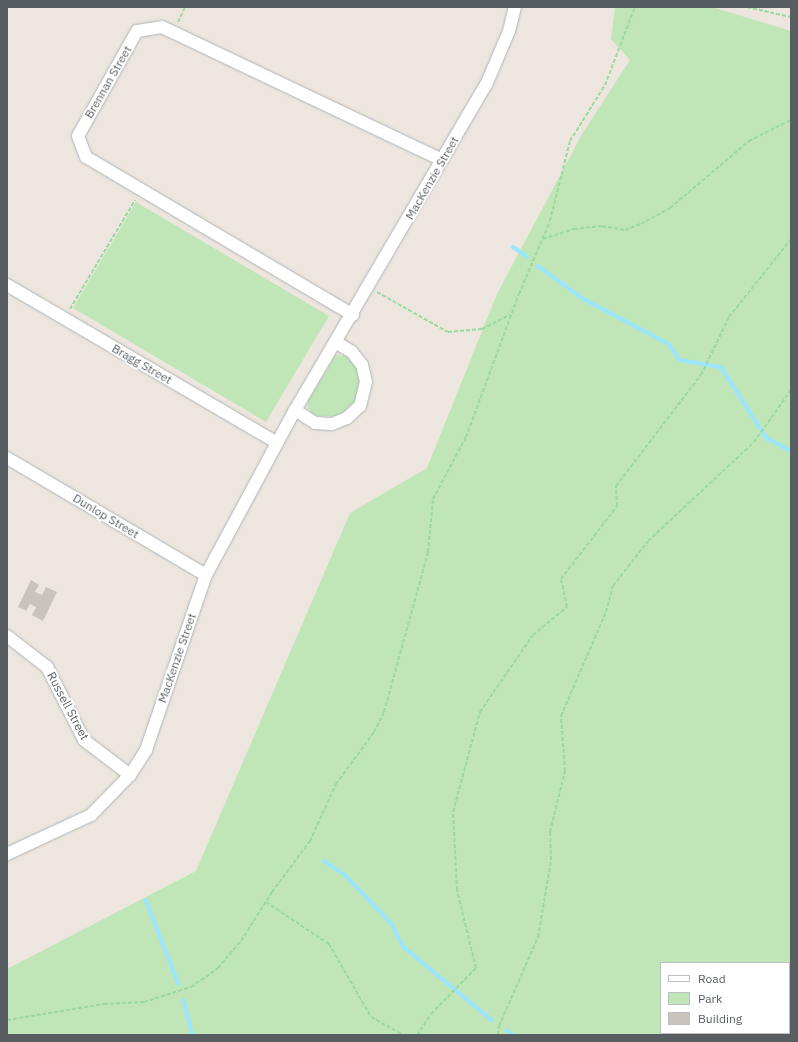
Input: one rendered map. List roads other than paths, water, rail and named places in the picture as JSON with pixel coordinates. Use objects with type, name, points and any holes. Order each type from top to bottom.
[{"type":"street","name":"MacKenzie Street","points":[[7,854],[91,815],[130,775],[146,750],[206,575],[295,410],[337,343],[486,85],[509,31],[514,7]]},
{"type":"street","name":"Brennan Street","points":[[353,315],[86,157],[78,136],[137,31],[162,27],[442,160]]},
{"type":"street","name":"Bragg Street","points":[[7,285],[277,443]]},
{"type":"street","points":[[295,410],[315,423],[332,424],[347,418],[360,406],[366,382],[362,365],[352,352],[337,343]]},
{"type":"street","name":"Dunlop Street","points":[[7,458],[206,575]]},
{"type":"street","name":"Russell Street","points":[[7,636],[47,667],[84,740],[130,775]]},
{"type":"waterway","points":[[513,247],[527,256]]},
{"type":"waterway","points":[[538,266],[582,298],[669,344],[680,360],[721,367],[767,438],[791,451]]},
{"type":"waterway","points":[[324,861],[345,875],[391,923],[404,947],[492,1020]]},
{"type":"waterway","points":[[146,900],[179,984]]},
{"type":"waterway","points":[[184,1000],[193,1035]]},
{"type":"waterway","points":[[507,1030],[513,1035]]}]
